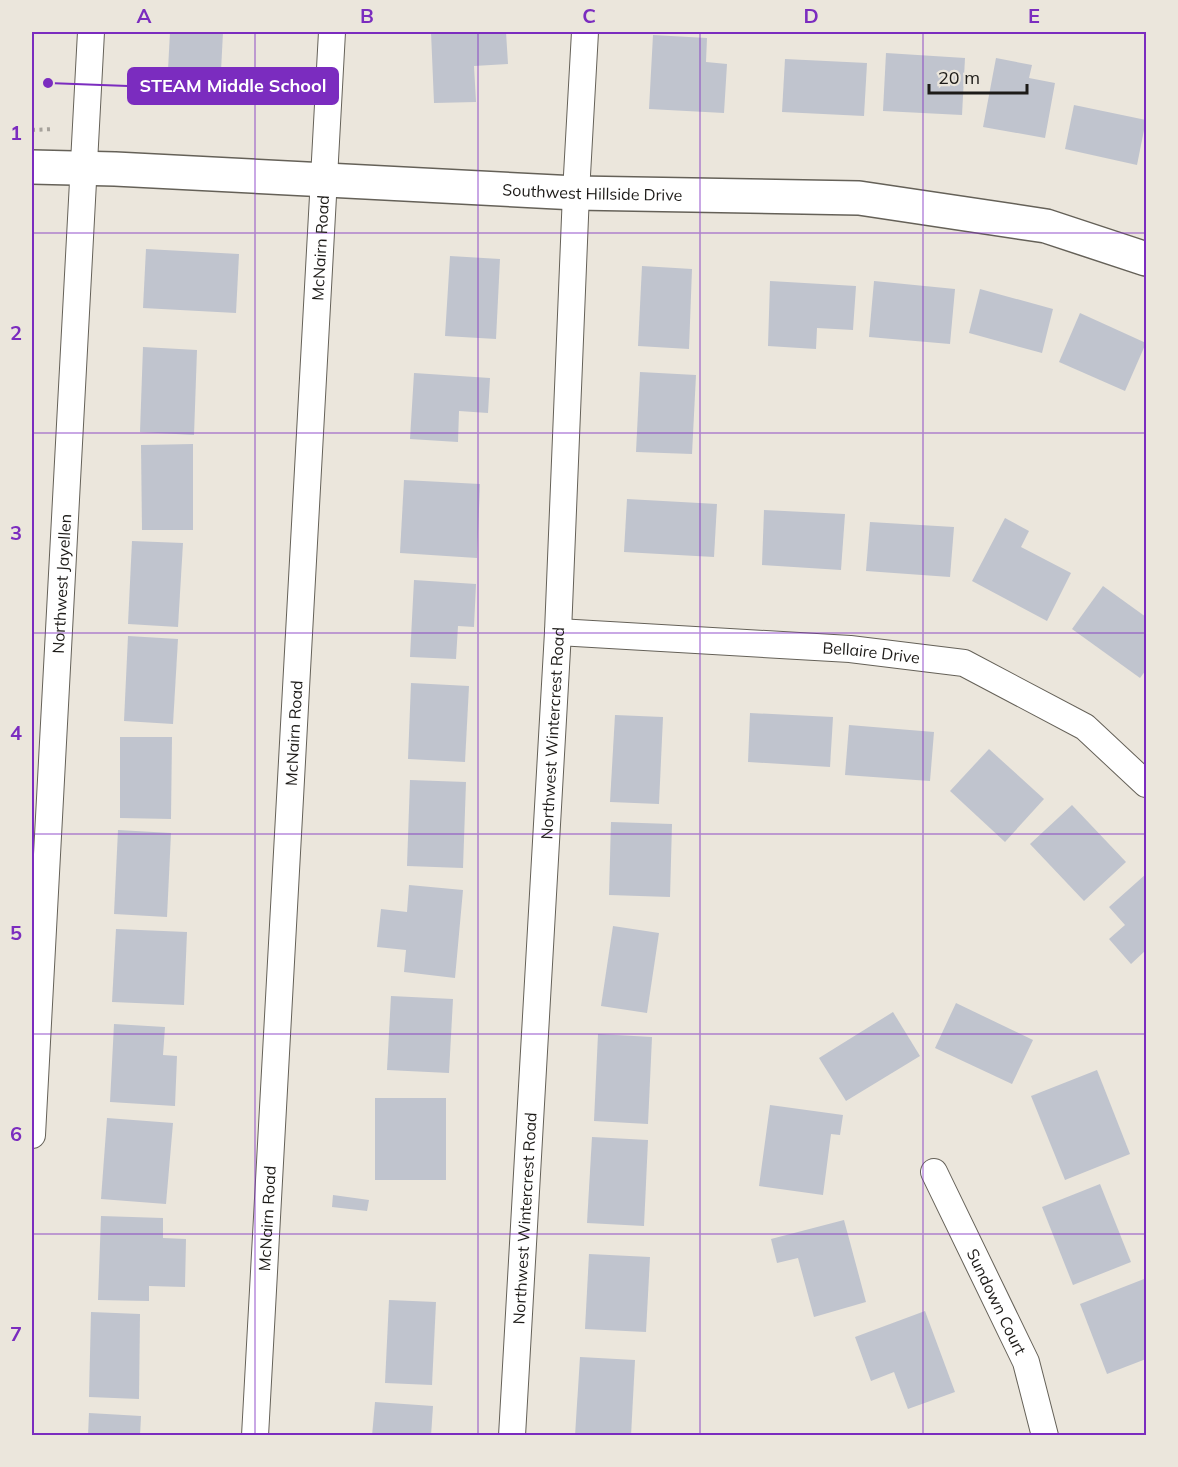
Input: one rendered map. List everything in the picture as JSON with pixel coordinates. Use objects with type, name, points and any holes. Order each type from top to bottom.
[{"type":"street","name":"Northwest Jayellen","points":[[32,1135],[91,32]]},
{"type":"street","name":"McNairn Road","points":[[255,1436],[332,32]]},
{"type":"street","name":"Northwest Wintercrest Road","points":[[512,1436],[558,632],[585,32]]},
{"type":"street","name":"Southwest Hillside Drive","points":[[32,166],[576,193],[859,198],[1046,225],[1146,259]]},
{"type":"street","name":"Bellaire Drive","points":[[558,632],[850,649],[964,663],[1084,727],[1146,784]]},
{"type":"street","name":"Sundown Court","points":[[934,1172],[1026,1362],[1045,1436]]},
{"type":"path","points":[[32,130],[53,129]]},
{"type":"building","points":[[170,32],[223,32],[220,91],[167,89]]},
{"type":"building","points":[[431,32],[506,32],[508,64],[474,66],[476,102],[434,103]]},
{"type":"building","points":[[653,35],[707,38],[706,62],[727,64],[724,113],[649,109]]},
{"type":"building","points":[[886,53],[965,58],[962,115],[883,111]]},
{"type":"building","points":[[996,58],[1032,65],[1029,78],[1055,83],[1045,138],[983,127]]},
{"type":"building","points":[[785,59],[867,63],[864,116],[782,112]]},
{"type":"building","points":[[1074,105],[1146,120],[1137,165],[1065,149]]},
{"type":"building","points":[[146,249],[239,254],[236,313],[143,308]]},
{"type":"building","points":[[450,256],[500,259],[496,339],[445,336]]},
{"type":"building","points":[[642,266],[692,269],[689,349],[638,346]]},
{"type":"building","points":[[770,281],[856,286],[853,330],[817,328],[816,349],[768,346]]},
{"type":"building","points":[[874,281],[955,289],[950,344],[869,337]]},
{"type":"building","points":[[980,289],[1053,309],[1042,353],[969,333]]},
{"type":"building","points":[[1080,313],[1146,343],[1125,391],[1059,362]]},
{"type":"building","points":[[143,347],[197,350],[194,435],[140,432]]},
{"type":"building","points":[[640,372],[696,375],[692,454],[636,452]]},
{"type":"building","points":[[414,373],[490,378],[488,413],[459,411],[458,442],[410,439]]},
{"type":"building","points":[[193,444],[193,530],[142,530],[141,445]]},
{"type":"building","points":[[404,480],[480,484],[477,558],[400,553]]},
{"type":"building","points":[[627,499],[717,504],[714,557],[624,552]]},
{"type":"building","points":[[764,510],[845,514],[841,570],[762,565]]},
{"type":"building","points":[[1005,518],[1029,531],[1021,547],[1071,573],[1047,621],[972,581]]},
{"type":"building","points":[[870,522],[954,527],[950,577],[866,571]]},
{"type":"building","points":[[132,541],[183,543],[178,627],[128,624]]},
{"type":"building","points":[[414,580],[476,584],[474,627],[458,626],[456,659],[410,657]]},
{"type":"building","points":[[1103,586],[1146,617],[1146,670],[1140,678],[1072,629]]},
{"type":"building","points":[[128,636],[178,639],[173,724],[124,721]]},
{"type":"building","points":[[411,683],[469,686],[465,762],[408,759]]},
{"type":"building","points":[[750,713],[833,717],[830,767],[748,762]]},
{"type":"building","points":[[615,715],[663,717],[659,804],[610,802]]},
{"type":"building","points":[[849,725],[934,732],[930,781],[845,775]]},
{"type":"building","points":[[120,737],[172,737],[171,819],[120,818]]},
{"type":"building","points":[[989,749],[1044,799],[1005,842],[950,791]]},
{"type":"building","points":[[410,780],[466,782],[463,868],[407,866]]},
{"type":"building","points":[[1072,805],[1126,862],[1084,901],[1030,844]]},
{"type":"building","points":[[611,822],[672,824],[670,897],[609,895]]},
{"type":"building","points":[[118,830],[171,833],[167,917],[114,914]]},
{"type":"building","points":[[1146,874],[1146,950],[1131,964],[1109,939],[1125,925],[1109,907]]},
{"type":"building","points":[[409,885],[463,890],[455,978],[404,972],[406,950],[377,947],[381,909],[407,912]]},
{"type":"building","points":[[613,926],[659,933],[647,1013],[601,1006]]},
{"type":"building","points":[[116,929],[187,932],[184,1005],[112,1002]]},
{"type":"building","points":[[391,996],[453,999],[449,1073],[387,1070]]},
{"type":"building","points":[[956,1003],[1033,1040],[1012,1084],[935,1048]]},
{"type":"building","points":[[893,1012],[920,1056],[846,1101],[819,1058]]},
{"type":"building","points":[[114,1024],[165,1027],[163,1055],[177,1056],[175,1106],[110,1102]]},
{"type":"building","points":[[598,1034],[652,1037],[648,1124],[594,1121]]},
{"type":"building","points":[[1097,1070],[1130,1154],[1065,1180],[1031,1096]]},
{"type":"building","points":[[375,1098],[446,1098],[446,1180],[375,1180]]},
{"type":"building","points":[[770,1105],[843,1115],[840,1135],[831,1134],[823,1195],[759,1186]]},
{"type":"building","points":[[107,1118],[173,1123],[166,1204],[101,1199]]},
{"type":"building","points":[[592,1137],[648,1140],[644,1226],[587,1223]]},
{"type":"building","points":[[1100,1184],[1131,1262],[1073,1285],[1042,1207]]},
{"type":"building","points":[[333,1195],[369,1200],[367,1211],[332,1207]]},
{"type":"building","points":[[101,1216],[163,1218],[163,1238],[186,1239],[185,1287],[149,1286],[149,1301],[98,1300]]},
{"type":"building","points":[[844,1220],[866,1302],[814,1317],[798,1258],[777,1263],[771,1239]]},
{"type":"building","points":[[589,1254],[650,1257],[646,1332],[585,1329]]},
{"type":"building","points":[[1144,1279],[1146,1285],[1146,1359],[1107,1374],[1080,1304]]},
{"type":"building","points":[[389,1300],[436,1302],[432,1385],[385,1383]]},
{"type":"building","points":[[925,1311],[955,1392],[908,1409],[894,1372],[871,1381],[855,1337]]},
{"type":"building","points":[[91,1312],[140,1314],[139,1399],[89,1397]]},
{"type":"building","points":[[580,1357],[635,1360],[631,1436],[575,1436]]},
{"type":"building","points":[[375,1402],[433,1406],[431,1436],[372,1436]]},
{"type":"building","points":[[89,1413],[141,1416],[140,1436],[88,1436]]},
{"type":"place","name":"STEAM Middle School","points":[[48,83]]}]
